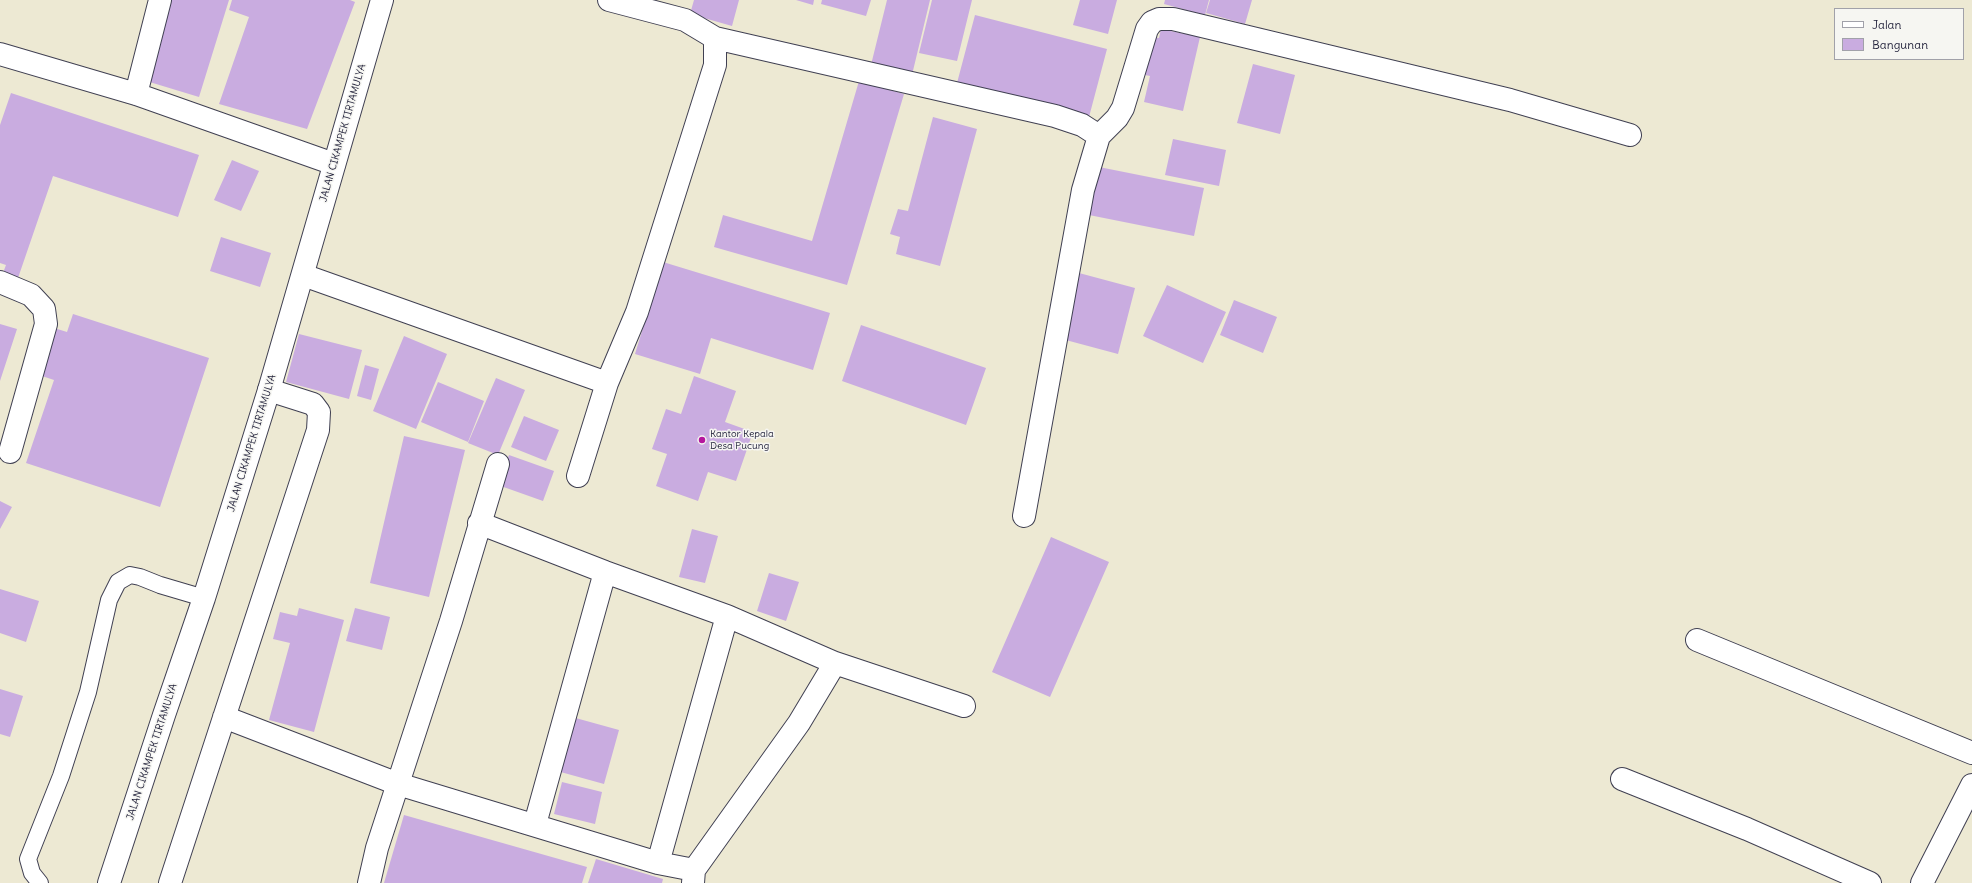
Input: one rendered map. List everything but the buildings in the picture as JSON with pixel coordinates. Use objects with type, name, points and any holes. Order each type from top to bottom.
[{"type":"street","points":[[136,94],[160,0]]},
{"type":"street","name":"JALAN CIKAMPEK TIRTAMULYA","points":[[109,883],[204,598],[269,390],[382,0]]},
{"type":"street","points":[[609,0],[685,20],[714,38],[1054,116],[1082,125],[1099,136]]},
{"type":"street","points":[[1024,516],[1083,190],[1099,136],[1117,118],[1123,108],[1147,29],[1152,22],[1159,19],[1173,19],[1510,100],[1630,135]]},
{"type":"street","points":[[578,476],[608,383],[637,312],[714,65],[714,38]]},
{"type":"street","points":[[0,54],[136,94],[334,164]]},
{"type":"street","points":[[303,275],[608,383]]},
{"type":"street","points":[[0,282],[31,295],[44,309],[46,324],[10,452]]},
{"type":"street","points":[[170,883],[318,430],[319,412],[314,404],[269,390]]},
{"type":"street","points":[[369,883],[377,848],[451,622],[479,523],[498,464]]},
{"type":"street","points":[[479,523],[605,572],[727,616],[835,663],[964,706]]},
{"type":"street","points":[[535,824],[605,572]]},
{"type":"street","points":[[658,863],[727,616]]},
{"type":"street","points":[[1697,640],[1972,753]]},
{"type":"street","points":[[224,717],[398,784],[535,824],[658,863],[694,877],[799,723],[835,663]]},
{"type":"street","points":[[1622,780],[1747,829],[1870,883]]},
{"type":"street","points":[[1922,883],[1970,794]]},
{"type":"lane","points":[[40,883],[32,873],[28,859],[61,776],[86,699],[109,600],[118,582],[130,575],[140,576],[160,585],[204,598]]},
{"type":"place","name":"Kantor Kepala Desa Pucung","points":[[702,440]]}]
